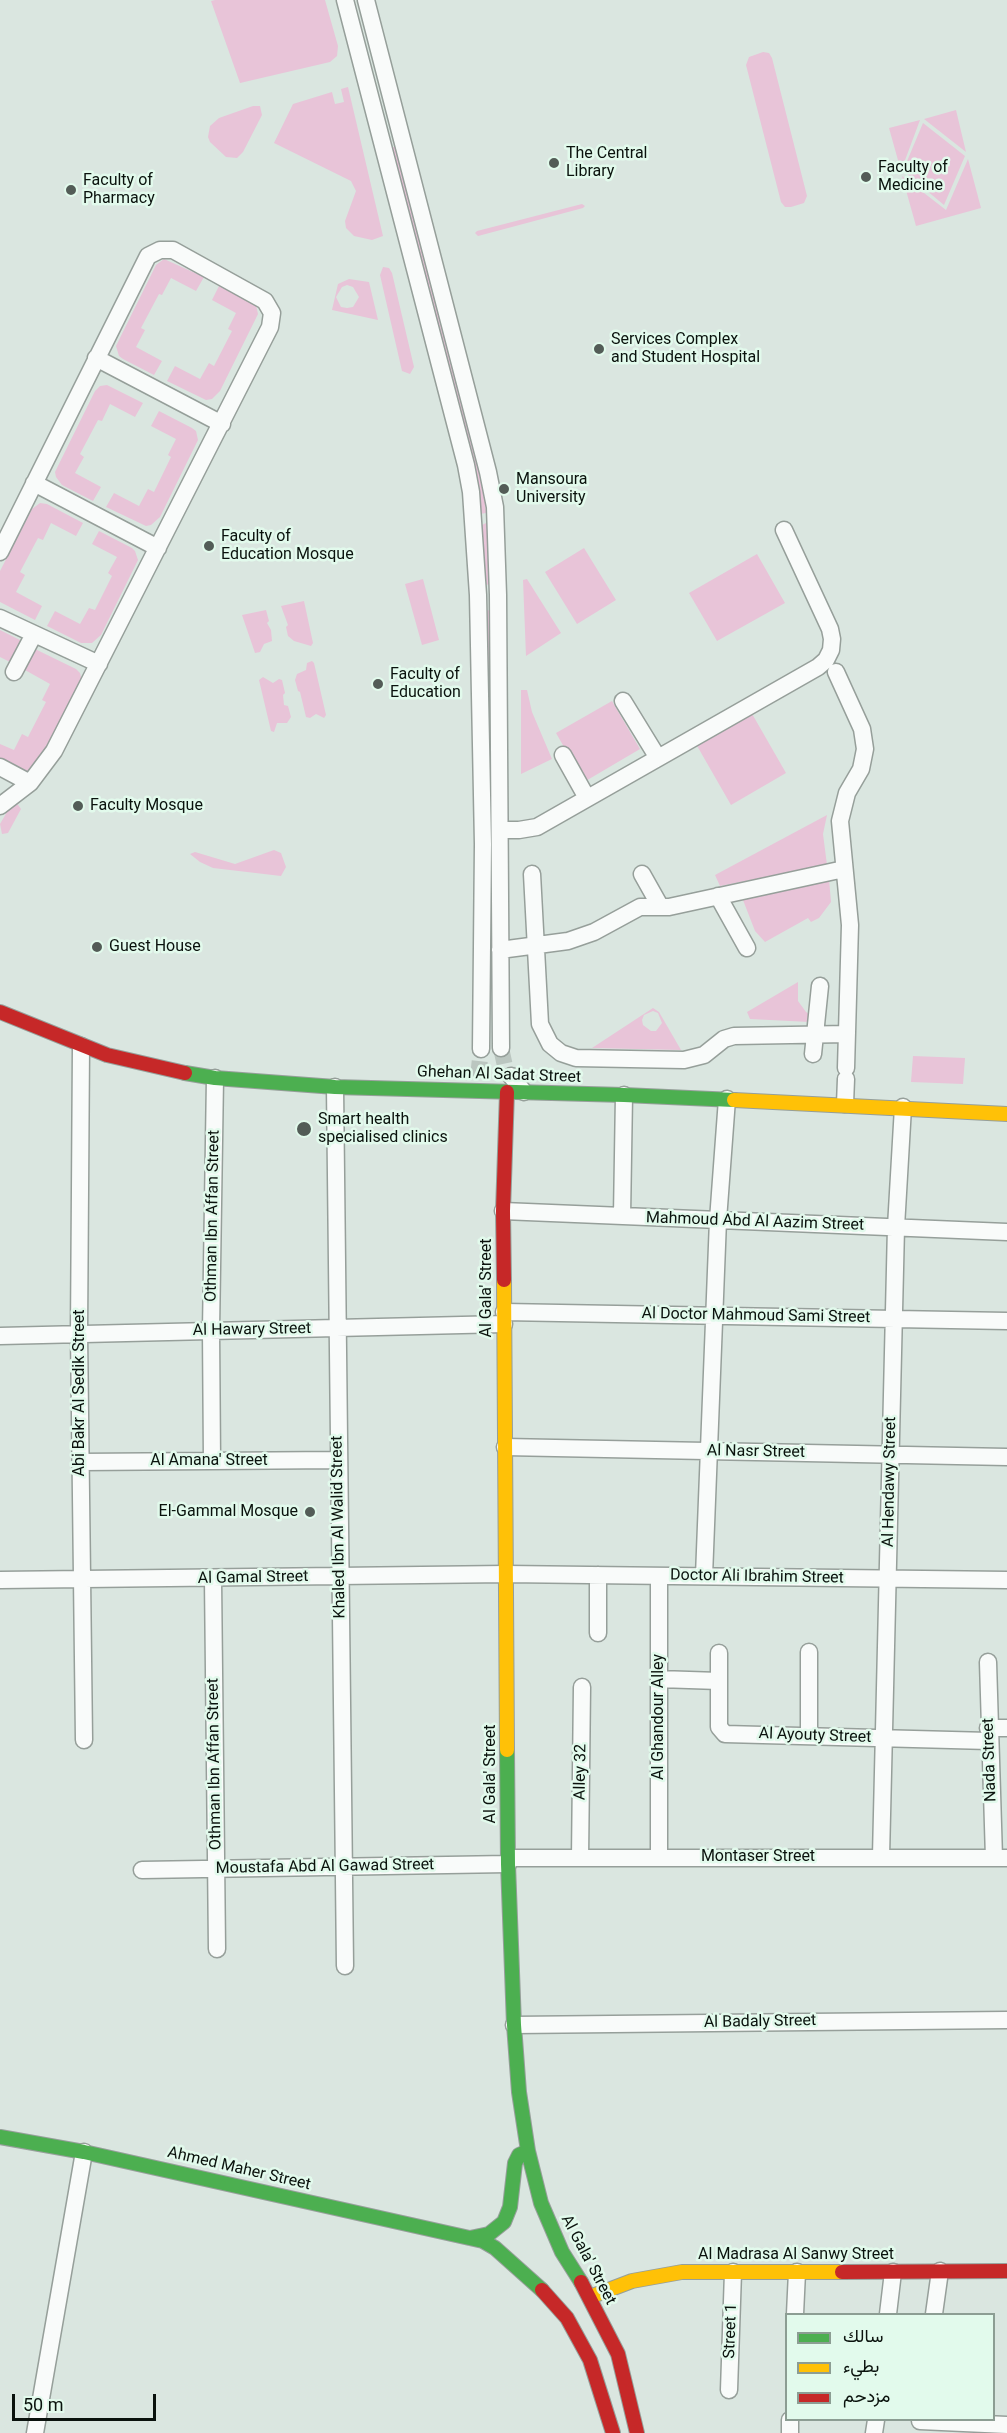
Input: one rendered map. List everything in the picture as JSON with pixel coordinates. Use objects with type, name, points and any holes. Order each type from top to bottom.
[{"type":"main road","name":"Ghehan Al Sadat Street","points":[[0,1012],[81,1046],[134,1063],[216,1078],[335,1087],[462,1090],[509,1084]]},
{"type":"main road","name":"Al Gala' Street","points":[[509,1084],[503,1212],[506,1574],[509,1861],[514,2025],[519,2092],[528,2151],[541,2203],[562,2252],[590,2297],[618,2354],[637,2433]]},
{"type":"main road","name":"Ghehan Al Sadat Street","points":[[524,1092],[845,1104],[1007,1113]]},
{"type":"main road","name":"Ahmed Maher Street","points":[[0,2137],[84,2152],[470,2238],[495,2248],[552,2298],[579,2338],[590,2360],[612,2428]]},
{"type":"main road","points":[[470,2238],[489,2234],[504,2222],[510,2207],[514,2163],[519,2155],[528,2151]]},
{"type":"main road","name":"Al Madrasa Al Sanwy Street","points":[[590,2297],[632,2281],[682,2272],[1007,2271]]},
{"type":"main road","points":[[612,2428],[634,2416]]},
{"type":"street","points":[[345,0],[466,465],[474,520],[478,595],[483,879],[481,1049]]},
{"type":"street","points":[[366,0],[490,478],[496,524],[501,830],[499,994],[501,1048]]},
{"type":"street","points":[[0,552],[148,256],[166,249],[179,253],[265,301],[272,313],[270,327],[54,751],[30,783],[0,806]]},
{"type":"street","points":[[96,358],[222,424]]},
{"type":"street","points":[[34,483],[158,548]]},
{"type":"street","points":[[501,830],[537,827],[818,667],[826,660],[831,650],[830,629],[784,530]]},
{"type":"street","points":[[478,595],[498,595]]},
{"type":"street","points":[[0,618],[99,664]]},
{"type":"street","points":[[14,672],[34,634]]},
{"type":"street","points":[[836,672],[862,729],[865,749],[861,769],[847,794],[840,831],[850,944],[845,1104]]},
{"type":"street","points":[[623,701],[658,758]]},
{"type":"street","points":[[563,754],[587,798]]},
{"type":"street","points":[[0,767],[30,783]]},
{"type":"street","points":[[500,950],[536,947],[581,937],[640,907],[674,906],[844,869]]},
{"type":"street","points":[[532,874],[539,1017],[542,1031],[555,1049],[568,1056],[691,1060],[704,1055],[724,1039],[734,1036],[847,1034]]},
{"type":"street","points":[[642,874],[660,906]]},
{"type":"street","points":[[483,879],[501,879]]},
{"type":"street","points":[[718,896],[747,948]]},
{"type":"street","points":[[813,1054],[820,986]]},
{"type":"street","points":[[482,995],[499,994]]},
{"type":"street","name":"Abi Bakr Al Sedik Street","points":[[81,1046],[79,1333],[84,1740]]},
{"type":"street","points":[[462,1090],[472,1085],[478,1077]]},
{"type":"street","name":"Othman Ibn Affan Street","points":[[213,1461],[211,1330],[216,1078]]},
{"type":"street","points":[[509,1084],[524,1092]]},
{"type":"street","name":"Khaled Ibn Al Walid Street","points":[[335,1087],[345,1966]]},
{"type":"street","points":[[622,1216],[624,1095]]},
{"type":"street","points":[[704,1576],[718,1220],[727,1099]]},
{"type":"street","name":"Al Hendawy Street","points":[[881,1857],[896,1227],[903,1107]]},
{"type":"street","name":"Mahmoud Abd Al Aazim Street","points":[[503,1212],[1007,1232]]},
{"type":"street","name":"Al Doctor Mahmoud Sami Street","points":[[504,1318],[714,1316],[1007,1321]]},
{"type":"street","name":"Al Hawary Street","points":[[0,1336],[336,1328],[504,1318]]},
{"type":"street","name":"Al Nasr Street","points":[[505,1447],[1007,1458]]},
{"type":"street","name":"Al Amana' Street","points":[[81,1462],[338,1460]]},
{"type":"street","name":"Doctor Ali Ibrahim Street","points":[[506,1574],[1007,1580]]},
{"type":"street","name":"Al Gamal Street","points":[[0,1581],[506,1574]]},
{"type":"street","points":[[598,1575],[598,1633]]},
{"type":"street","name":"Al Ghandour Alley","points":[[659,1576],[659,1857]]},
{"type":"street","name":"Othman Ibn Affan Street","points":[[213,1579],[217,1949]]},
{"type":"street","points":[[809,1652],[809,1736]]},
{"type":"street","name":"Al Ayouty Street","points":[[719,1653],[719,1727],[725,1734],[884,1738],[989,1734],[1007,1728]]},
{"type":"street","name":"Nada Street","points":[[988,1662],[989,1734],[1000,1858]]},
{"type":"street","points":[[659,1679],[719,1681]]},
{"type":"street","name":"Alley 32","points":[[580,1857],[582,1687]]},
{"type":"street","name":"Montaser Street","points":[[509,1861],[580,1857],[1000,1858]]},
{"type":"street","name":"Moustafa Abd Al Gawad Street","points":[[142,1870],[343,1867],[509,1861]]},
{"type":"street","name":"Al Badaly Street","points":[[514,2025],[1007,2020]]},
{"type":"street","points":[[35,2433],[84,2152]]},
{"type":"street","points":[[934,2313],[940,2271]]},
{"type":"street","name":"Street 1","points":[[729,2391],[733,2272]]},
{"type":"street","points":[[795,2313],[797,2272]]},
{"type":"street","points":[[888,2313],[893,2272]]},
{"type":"street","points":[[920,2424],[1007,2425]]},
{"type":"shaded area","points":[[325,0],[338,46],[337,56],[330,62],[240,83],[211,1]]},
{"type":"shaded area","points":[[763,52],[769,53],[772,58],[807,196],[804,203],[791,207],[785,207],[781,202],[746,65],[749,57]]},
{"type":"shaded area","points":[[348,87],[383,236],[372,240],[354,236],[346,228],[345,221],[356,191],[351,181],[274,143],[293,104],[332,92],[335,104],[344,102],[341,89]]},
{"type":"shaded area","points":[[253,106],[260,106],[262,115],[243,152],[237,158],[226,157],[210,142],[208,137],[210,126],[219,118]]},
{"type":"shaded area","points":[[956,110],[966,152],[924,119]]},
{"type":"shaded area","points":[[920,120],[901,171],[889,128]]},
{"type":"shaded area","points":[[923,123],[965,156],[944,205],[908,175],[905,166]]},
{"type":"shaded area","points":[[393,147],[396,147],[484,487],[486,513],[480,514]]},
{"type":"shaded area","points":[[968,159],[981,208],[916,226],[902,176],[946,210]]},
{"type":"shaded area","points":[[582,204],[585,206],[583,208],[478,236],[475,233],[477,231]]},
{"type":"shaded area","points":[[164,259],[204,277],[196,291],[171,278],[162,295],[159,294],[141,328],[145,330],[136,347],[162,361],[154,375],[119,356],[116,346],[156,265]]},
{"type":"shaded area","points":[[383,267],[389,268],[392,273],[414,367],[410,374],[402,371],[380,275]]},
{"type":"shaded area","points":[[349,279],[369,282],[378,320],[332,310],[338,284]],"holes":[[[347,285],[353,287],[359,297],[353,307],[341,307],[336,297],[342,287]]]},
{"type":"shaded area","points":[[220,284],[256,305],[258,314],[220,391],[212,399],[206,400],[167,381],[175,366],[200,379],[209,363],[214,366],[232,331],[228,329],[236,313],[212,300]]},
{"type":"shaded area","points":[[107,385],[143,403],[135,417],[110,404],[102,421],[98,420],[80,454],[84,457],[75,473],[101,487],[93,501],[62,485],[55,472],[95,391],[100,386]]},
{"type":"shaded area","points":[[159,411],[192,428],[196,431],[198,440],[160,517],[151,525],[146,526],[106,507],[114,493],[139,506],[148,489],[154,492],[171,457],[168,455],[176,439],[151,426]]},
{"type":"shaded area","points":[[40,503],[47,504],[83,523],[76,536],[51,523],[43,540],[38,538],[20,572],[25,575],[16,592],[42,606],[35,620],[0,602],[0,571],[32,509]]},
{"type":"shaded area","points":[[488,524],[490,583],[487,585],[484,583],[482,525]]},
{"type":"shaded area","points":[[99,531],[132,548],[138,560],[101,635],[92,643],[81,643],[47,626],[55,611],[80,624],[89,608],[95,610],[112,576],[108,573],[117,557],[92,544]]},
{"type":"shaded area","points":[[584,548],[616,600],[577,624],[545,572]]},
{"type":"shaded area","points":[[757,554],[785,603],[717,641],[689,593]]},
{"type":"shaded area","points":[[423,579],[439,640],[422,645],[405,584]]},
{"type":"shaded area","points":[[527,579],[561,633],[526,656],[523,580]]},
{"type":"shaded area","points":[[304,601],[313,643],[311,646],[294,641],[288,636],[286,627],[288,625],[281,606]]},
{"type":"shaded area","points":[[266,610],[272,641],[264,644],[260,652],[255,653],[242,615]]},
{"type":"shaded area","points":[[487,610],[491,611],[493,855],[491,855]]},
{"type":"shaded area","points":[[0,630],[22,641],[10,662],[0,657]]},
{"type":"shaded area","points":[[35,649],[76,669],[80,673],[82,682],[40,764],[26,772],[0,761],[0,744],[14,750],[22,734],[28,737],[46,702],[42,700],[50,684],[25,670]]},
{"type":"shaded area","points":[[312,661],[326,715],[324,718],[316,714],[310,718],[306,717],[295,680],[297,674],[306,670],[307,663]]},
{"type":"shaded area","points":[[263,677],[273,683],[279,679],[282,680],[285,693],[283,695],[284,705],[288,706],[291,717],[287,723],[277,723],[274,732],[271,731],[259,680]]},
{"type":"shaded area","points":[[521,690],[527,690],[532,712],[552,759],[521,774]]},
{"type":"shaded area","points":[[612,701],[640,749],[584,782],[556,733]]},
{"type":"shaded area","points":[[751,712],[786,773],[731,805],[696,744]]},
{"type":"shaded area","points":[[16,802],[21,809],[8,833],[2,834],[0,824],[11,805]]},
{"type":"shaded area","points":[[827,815],[823,834],[827,865],[720,886],[715,875]]},
{"type":"shaded area","points":[[274,850],[281,853],[286,867],[281,876],[213,868],[190,854],[195,852],[235,864]]},
{"type":"shaded area","points":[[829,879],[831,902],[819,918],[811,922],[808,918],[765,942],[755,931],[743,900]]},
{"type":"shaded area","points":[[798,982],[798,1001],[811,1015],[810,1022],[750,1019],[747,1012]]},
{"type":"shaded area","points":[[653,1008],[659,1012],[681,1050],[592,1048]],"holes":[[[653,1011],[658,1013],[662,1023],[656,1031],[651,1031],[643,1025],[642,1020],[644,1015]]]},
{"type":"shaded area","points":[[913,1056],[965,1058],[963,1084],[911,1082]]},
{"type":"tunnel","points":[[501,1048],[505,1066],[511,1076]]},
{"type":"tunnel","points":[[478,1077],[481,1049]]},
{"type":"traffic: fast","points":[[185,1073],[215,1078],[335,1087],[734,1100]]},
{"type":"traffic: fast","points":[[507,1750],[508,1864],[519,2092],[528,2151],[541,2203],[562,2252],[581,2282]]},
{"type":"traffic: fast","points":[[0,2137],[84,2152],[483,2241],[495,2248],[542,2290]]},
{"type":"traffic: fast","points":[[470,2238],[489,2234],[504,2222],[510,2207],[515,2163],[519,2155],[528,2151]]},
{"type":"traffic: slow","points":[[734,1100],[1007,1114]]},
{"type":"traffic: slow","points":[[504,1280],[507,1750]]},
{"type":"traffic: slow","points":[[590,2297],[632,2281],[682,2272],[842,2272]]},
{"type":"traffic: jam","points":[[0,1012],[107,1055],[185,1073]]},
{"type":"traffic: jam","points":[[504,1280],[503,1211],[507,1092]]},
{"type":"traffic: jam","points":[[842,2272],[1007,2271]]},
{"type":"traffic: jam","points":[[581,2282],[618,2354],[637,2433]]},
{"type":"traffic: jam","points":[[542,2290],[567,2318],[590,2360],[613,2433]]},
{"type":"place","name":"The Central Library","points":[[554,163]]},
{"type":"place","name":"Faculty of Medicine","points":[[866,177]]},
{"type":"place","name":"Faculty of Pharmacy","points":[[71,190]]},
{"type":"place","name":"Services Complex and Student Hospital","points":[[599,349]]},
{"type":"place","name":"Mansoura University","points":[[504,489]]},
{"type":"place","name":"Faculty of Education Mosque","points":[[209,546]]},
{"type":"place","name":"Faculty of Education","points":[[378,684]]},
{"type":"place","name":"Faculty Mosque","points":[[78,806]]},
{"type":"place","name":"Guest House","points":[[97,947]]},
{"type":"place","name":"Smart health specialised clinics","points":[[304,1129]]},
{"type":"place","name":"El-Gammal Mosque","points":[[310,1512]]}]
